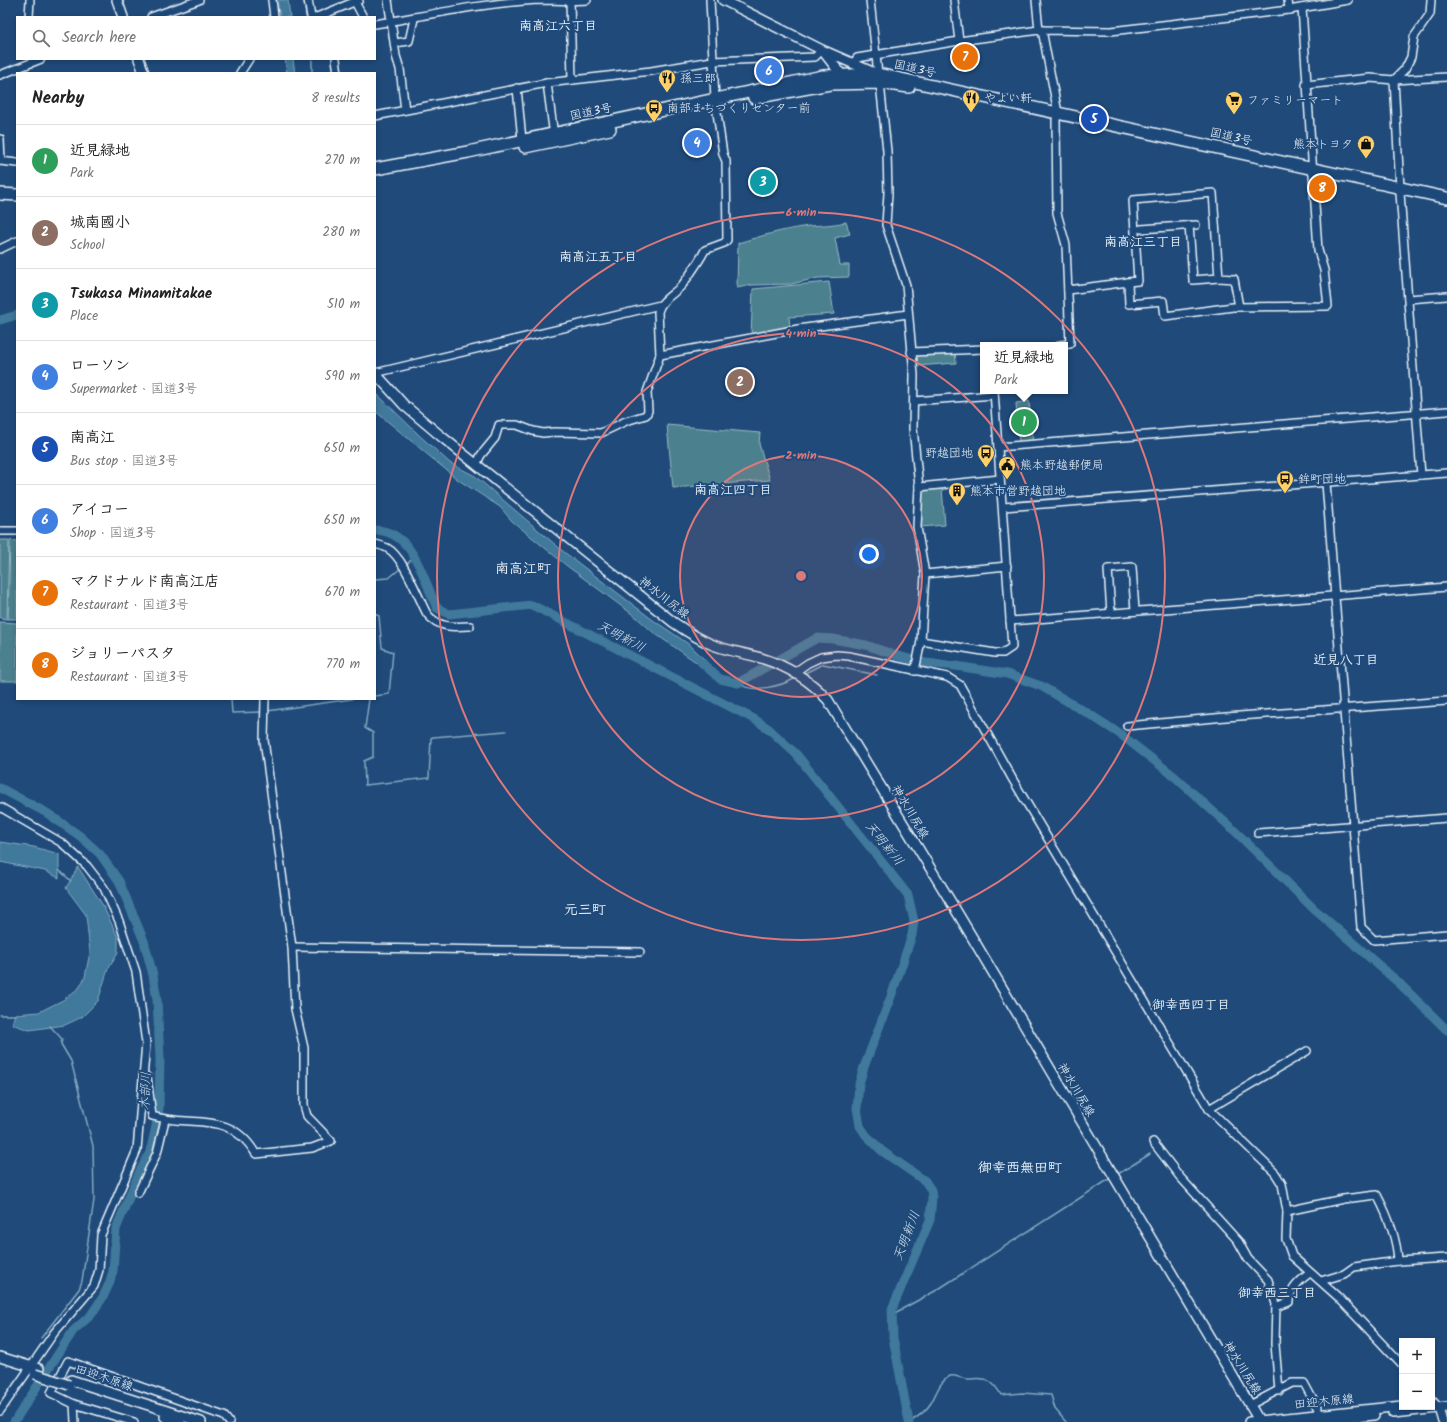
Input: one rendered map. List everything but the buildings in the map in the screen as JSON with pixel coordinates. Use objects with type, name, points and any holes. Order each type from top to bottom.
[{"type":"highway","name":"国道3号","points":[[376,176],[716,102],[823,76],[844,79],[879,79],[1313,172],[1447,198]]},
{"type":"highway","name":"国道3号","points":[[716,102],[830,84],[844,79]]},
{"type":"highway","name":"国道3号","points":[[376,169],[522,140],[554,137]]},
{"type":"highway","name":"国道3号","points":[[1400,190],[1447,204]]},
{"type":"highway","points":[[0,194],[16,195]]},
{"type":"highway","points":[[0,201],[16,202]]},
{"type":"main road","points":[[118,0],[123,16]]},
{"type":"main road","points":[[723,0],[822,50],[854,63],[879,79]]},
{"type":"main road","points":[[822,50],[828,62],[827,69],[823,76]]},
{"type":"main road","points":[[822,50],[844,79]]},
{"type":"main road","points":[[837,56],[846,66],[844,79]]},
{"type":"main road","points":[[139,60],[144,72]]},
{"type":"main road","name":"神水川尻線","points":[[376,374],[404,405],[673,622],[694,636],[714,645],[760,658],[792,671],[822,693],[840,717],[1259,1421]]},
{"type":"main road","name":"田迎木原線","points":[[0,1357],[33,1371]]},
{"type":"main road","name":"田迎木原線","points":[[0,1363],[33,1371],[201,1422]]},
{"type":"main road","name":"田迎木原線","points":[[70,1382],[180,1422]]},
{"type":"main road","name":"田迎木原線","points":[[1311,1422],[1437,1404],[1447,1401]]},
{"type":"main road","name":"田迎木原線","points":[[1249,1422],[1399,1406]]},
{"type":"street","points":[[29,16],[30,0]]},
{"type":"street","points":[[154,16],[199,0]]},
{"type":"street","points":[[272,0],[274,16]]},
{"type":"street","points":[[308,0],[311,16]]},
{"type":"street","points":[[388,0],[405,110]]},
{"type":"street","points":[[462,9],[463,0]]},
{"type":"street","points":[[376,24],[414,19],[462,9],[538,0],[587,0]]},
{"type":"street","points":[[570,0],[572,80]]},
{"type":"street","points":[[376,373],[660,305],[682,285],[699,262],[705,250],[724,243],[727,240],[726,160],[723,154],[716,102],[712,61],[710,0]]},
{"type":"street","points":[[870,0],[887,151],[888,193],[886,225],[906,285],[914,375],[913,428],[919,487],[917,527],[925,574],[921,641],[915,670]]},
{"type":"street","points":[[954,0],[959,41]]},
{"type":"street","points":[[1036,0],[1040,30],[1057,116],[1057,213],[1066,245],[1070,344],[1068,344]]},
{"type":"street","points":[[1288,0],[1289,10]]},
{"type":"street","points":[[854,63],[857,58],[959,41],[1040,30],[1111,31],[1289,10],[1348,0]]},
{"type":"street","points":[[1421,476],[1400,190],[1394,80],[1405,69],[1411,57],[1414,37],[1430,14],[1431,0]]},
{"type":"street","points":[[325,15],[357,1],[363,16]]},
{"type":"street","points":[[1128,282],[1129,304],[1163,301],[1165,316],[1239,307],[1328,306],[1324,270],[1318,250],[1302,8]]},
{"type":"street","points":[[395,44],[409,41],[414,19]]},
{"type":"street","points":[[376,116],[547,83],[651,71],[712,61],[815,58],[822,50]]},
{"type":"street","points":[[0,75],[36,60]]},
{"type":"street","points":[[240,72],[248,60]]},
{"type":"street","points":[[336,60],[338,72]]},
{"type":"street","points":[[1306,85],[1370,78],[1394,80],[1447,77]]},
{"type":"street","points":[[547,83],[554,137]]},
{"type":"street","points":[[517,88],[522,140]]},
{"type":"street","points":[[0,139],[1,160],[16,163]]},
{"type":"street","points":[[1068,290],[1138,281],[1133,200],[1213,194],[1220,278]]},
{"type":"street","points":[[1141,229],[1193,225],[1193,280],[1220,278],[1234,279],[1239,307]]},
{"type":"street","points":[[0,249],[16,241]]},
{"type":"street","points":[[1408,299],[1447,296]]},
{"type":"street","points":[[476,464],[481,454],[495,438],[499,425],[517,425],[533,432],[543,433],[601,433],[626,421],[646,414],[648,411],[647,392],[660,355],[658,312],[660,305]]},
{"type":"street","points":[[660,355],[798,329],[908,314]]},
{"type":"street","points":[[911,352],[980,350]]},
{"type":"street","points":[[914,401],[984,394]]},
{"type":"street","points":[[921,641],[1003,653],[1012,647],[994,394]]},
{"type":"street","points":[[998,447],[1447,411]]},
{"type":"street","points":[[1003,507],[1447,474]]},
{"type":"street","points":[[919,487],[1000,479]]},
{"type":"street","points":[[1326,483],[1361,927],[1374,940],[1447,934]]},
{"type":"street","points":[[0,531],[16,531]]},
{"type":"street","points":[[376,544],[388,548],[396,556],[431,619],[447,627],[470,626]]},
{"type":"street","points":[[925,574],[1007,566]]},
{"type":"street","points":[[1111,613],[1108,569],[1132,567],[1135,611]]},
{"type":"street","points":[[1010,620],[1447,587]]},
{"type":"street","points":[[792,671],[821,657],[837,655],[849,656],[915,670],[947,678],[960,685],[1013,780],[1209,1108],[1274,1173],[1282,1184],[1287,1211],[1287,1245],[1292,1256],[1321,1281],[1358,1317],[1399,1362]]},
{"type":"street","points":[[0,807],[62,843],[87,866],[104,888],[120,921],[136,972],[144,1024],[146,1065],[152,1116],[163,1119],[198,1120],[224,1124],[234,1129],[249,1141],[256,1154],[312,1148],[331,1141],[307,1116],[304,1105],[304,1048],[295,1009],[292,947],[264,740],[265,700]]},
{"type":"street","points":[[1127,726],[1226,716],[1447,701]]},
{"type":"street","points":[[1258,833],[1353,824],[1447,818]]},
{"type":"street","points":[[292,947],[640,952]]},
{"type":"street","points":[[1209,1108],[1307,1051]]},
{"type":"street","points":[[0,1411],[33,1371],[54,1333],[94,1286],[99,1270],[101,1235],[137,1150],[146,1065]]},
{"type":"street","points":[[138,1193],[156,1153],[163,1119]]},
{"type":"street","points":[[1153,1142],[1180,1177],[1238,1241],[1248,1259],[1268,1280],[1276,1307],[1275,1344],[1279,1391]]},
{"type":"street","points":[[1287,1211],[1343,1199],[1377,1195],[1391,1232],[1398,1261]]},
{"type":"street","points":[[1321,1281],[1344,1274],[1354,1267],[1398,1261],[1446,1260]]},
{"type":"street","points":[[1276,1307],[1289,1302],[1289,1296],[1299,1282],[1310,1273]]},
{"type":"street","points":[[134,1422],[74,1404],[51,1393],[68,1361],[224,1416],[229,1422]]},
{"type":"street","points":[[1250,1405],[1292,1383],[1304,1383],[1318,1409],[1318,1414]]},
{"type":"street","points":[[74,1404],[75,1422]]},
{"type":"street","points":[[1437,1404],[1443,1422]]},
{"type":"green space","points":[[846,222],[850,234],[835,238],[840,265],[849,265],[849,277],[818,278],[791,284],[752,285],[737,288],[738,243],[791,229]]},
{"type":"green space","points":[[829,282],[834,314],[789,317],[790,327],[751,335],[753,289]]},
{"type":"green space","points":[[955,352],[956,363],[917,366],[916,356],[920,354]]},
{"type":"green space","points":[[1029,401],[1033,442],[1019,443],[1016,403]]},
{"type":"green space","points":[[667,425],[760,433],[759,444],[770,480],[673,488]]},
{"type":"green space","points":[[942,488],[945,525],[921,527],[922,490]]},
{"type":"green space","points":[[0,540],[9,540],[7,619],[0,618]]},
{"type":"green space","points":[[10,540],[16,541],[16,619],[8,619]]},
{"type":"green space","points":[[0,622],[16,623],[16,681],[0,681]]},
{"type":"water","points":[[277,0],[288,0],[290,16],[280,16]]},
{"type":"water","points":[[285,60],[293,60],[295,72],[287,72]]},
{"type":"water","points":[[376,393],[450,463],[475,476],[564,552],[653,620],[690,645],[706,661],[709,671],[654,633],[636,617],[567,566],[512,521],[500,507],[457,479],[376,412]]},
{"type":"water","points":[[0,842],[34,847],[59,854],[59,878],[45,871],[0,862]]},
{"type":"water","points":[[78,867],[102,904],[118,937],[118,952],[108,969],[98,1001],[82,1017],[65,1025],[29,1030],[12,1024],[15,1014],[39,1012],[63,1000],[79,988],[85,977],[90,952],[86,915],[66,888]]},
{"type":"waterway","points":[[304,0],[306,16]]},
{"type":"waterway","points":[[312,60],[312,72]]},
{"type":"waterway","points":[[0,320],[16,315]]},
{"type":"waterway","name":"天明新川","points":[[376,530],[388,532],[408,547],[422,571],[437,608],[449,614],[532,605],[754,719],[769,729],[797,755],[908,895],[914,921],[912,935],[893,991],[864,1067],[859,1084],[857,1108],[860,1126],[866,1135],[882,1151],[925,1181],[931,1190],[932,1198],[930,1220],[892,1309],[893,1338],[909,1422]]},
{"type":"waterway","points":[[406,565],[414,557]]},
{"type":"waterway","points":[[376,579],[389,578],[401,568]]},
{"type":"waterway","points":[[376,614],[379,616],[382,648],[393,652],[389,694],[376,696]]},
{"type":"waterway","points":[[701,662],[720,679],[738,683],[817,638],[833,639],[866,645],[898,656],[926,663],[1007,674],[1041,686],[1120,734],[1174,776],[1238,834],[1314,909],[1399,983],[1447,1030]]},
{"type":"waterway","points":[[803,674],[823,664],[877,675]]},
{"type":"waterway","points":[[738,683],[751,688],[767,688],[783,684],[796,678]]},
{"type":"waterway","points":[[231,700],[232,713],[261,712]]},
{"type":"waterway","points":[[267,711],[345,700]]},
{"type":"waterway","points":[[369,700],[365,728],[373,733],[373,757],[364,761],[365,785],[429,778],[431,738],[433,737],[506,731]]},
{"type":"waterway","name":"木部川","points":[[0,788],[47,813],[80,836],[100,854],[119,881],[144,941],[153,975],[157,1000],[160,1058],[159,1109],[155,1131],[150,1152],[140,1171],[116,1229],[113,1271],[109,1284],[103,1297],[91,1315],[73,1331],[14,1422]]},
{"type":"waterway","points":[[59,870],[71,881]]},
{"type":"waterway","points":[[0,1015],[16,1015]]},
{"type":"waterway","points":[[41,1338],[79,1289],[82,1281],[94,1200],[93,1146],[71,1061],[61,1044],[62,1039],[50,1026]]},
{"type":"waterway","points":[[1118,1174],[1150,1154]]},
{"type":"waterway","points":[[891,1315],[937,1290],[1111,1178]]},
{"type":"waterway","points":[[910,1422],[927,1409],[943,1381],[950,1376],[989,1381],[996,1387],[1001,1395],[1022,1393],[1051,1395],[1055,1409],[1066,1422]]},
{"type":"place","name":"マクドナルド南高江店","points":[[965,57]]},
{"type":"place","name":"アイコー","points":[[769,71]]},
{"type":"place","name":"孫三郎","points":[[667,93]]},
{"type":"place","name":"やよい軒","points":[[971,113]]},
{"type":"place","name":"ファミリーマート","points":[[1234,115]]},
{"type":"place","name":"南高江","points":[[1094,119]]},
{"type":"place","name":"南部まちづくりセンター前","points":[[654,123]]},
{"type":"place","name":"ローソン","points":[[697,143]]},
{"type":"place","name":"熊本トヨタ","points":[[1366,159]]},
{"type":"place","name":"Tsukasa Minamitakae","points":[[763,182]]},
{"type":"place","name":"ジョリーパスタ","points":[[1322,188]]},
{"type":"place","name":"城南國小","points":[[740,382]]},
{"type":"place","name":"近見緑地","points":[[1024,422]]},
{"type":"place","name":"野越団地","points":[[986,468]]},
{"type":"place","name":"熊本野越郵便局","points":[[1007,480]]},
{"type":"place","name":"鉾町団地","points":[[1285,494]]},
{"type":"place","name":"熊本市営野越団地","points":[[957,506]]},
{"type":"district","name":"南高江六丁目","points":[[558,26]]},
{"type":"district","name":"南高江三丁目","points":[[1143,242]]},
{"type":"district","name":"南高江五丁目","points":[[598,257]]},
{"type":"district","name":"南高江四丁目","points":[[733,490]]},
{"type":"district","name":"南高江町","points":[[523,569]]},
{"type":"district","name":"近見八丁目","points":[[1346,660]]},
{"type":"district","name":"元三町","points":[[585,910]]},
{"type":"district","name":"御幸西四丁目","points":[[1191,1005]]},
{"type":"district","name":"御幸西無田町","points":[[1020,1168]]},
{"type":"district","name":"御幸西三丁目","points":[[1277,1293]]}]
